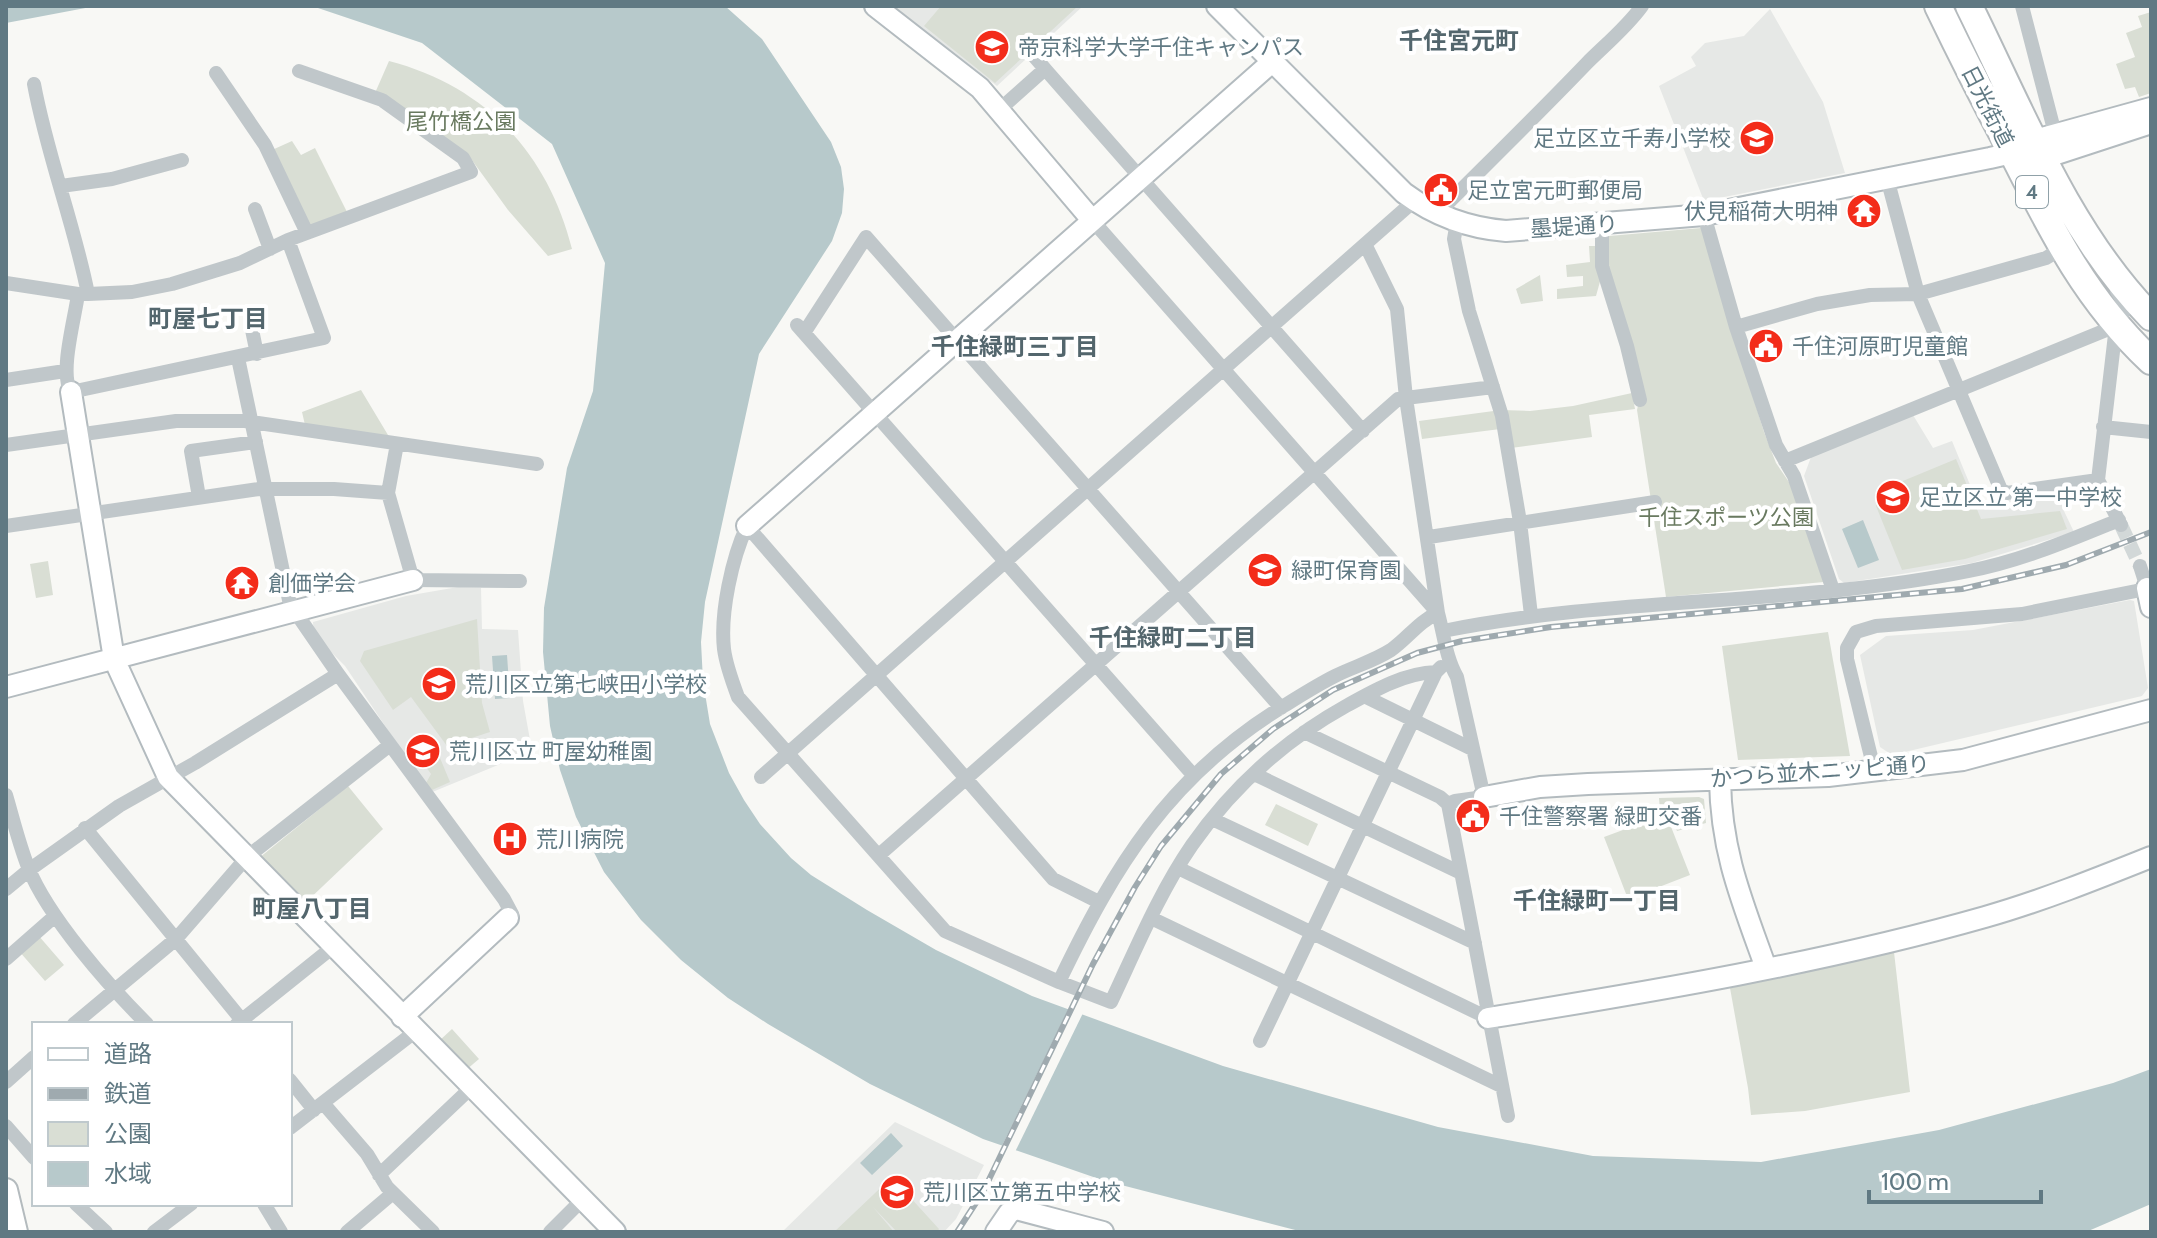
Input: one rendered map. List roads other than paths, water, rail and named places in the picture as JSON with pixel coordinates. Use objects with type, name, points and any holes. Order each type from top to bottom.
[{"type":"highway","name":"日光街道","points":[[1938,6],[2061,249],[2093,298],[2151,361]]},
{"type":"highway","name":"日光街道","points":[[1969,6],[2049,146],[2098,254],[2151,317]]},
{"type":"main road","points":[[6,1190],[16,1232]]},
{"type":"street","points":[[875,6],[980,88],[1438,613]]},
{"type":"street","name":"墨堤通り","points":[[1217,6],[1414,201],[1448,219],[1506,231],[1704,215],[2151,123]]},
{"type":"street","points":[[1531,615],[1520,522],[1502,416],[1469,311],[1448,219],[1448,203],[1524,130],[1626,22],[1633,19],[1642,6]]},
{"type":"street","points":[[2022,6],[2049,146]]},
{"type":"street","points":[[1033,55],[1363,431]]},
{"type":"street","points":[[1272,62],[747,526],[736,554],[728,597],[724,647],[729,672],[738,697],[945,931],[1111,1002],[1178,868],[1212,819],[1254,774],[1304,732],[1364,696],[1442,667]]},
{"type":"street","points":[[999,110],[1045,69]]},
{"type":"street","points":[[6,283],[83,294],[132,292],[172,284],[240,263],[288,240],[471,172],[463,158],[382,100],[299,71]]},
{"type":"street","points":[[216,73],[265,145],[307,233]]},
{"type":"street","points":[[34,84],[61,186],[83,294],[65,371],[92,513],[114,659],[168,777],[615,1232]]},
{"type":"street","name":"墨堤通り","points":[[2049,146],[2151,108]]},
{"type":"street","points":[[61,186],[112,179],[182,160]]},
{"type":"street","points":[[1887,178],[1918,294],[2001,490],[2007,493],[2098,480]]},
{"type":"street","points":[[761,777],[1414,201]]},
{"type":"street","points":[[255,209],[270,249]]},
{"type":"street","points":[[1704,215],[1736,327],[1776,445],[1794,476],[1833,590]]},
{"type":"street","points":[[1602,224],[1602,266],[1640,400]]},
{"type":"street","points":[[1194,776],[800,329],[866,237],[1281,708]]},
{"type":"street","points":[[71,392],[324,338],[288,240]]},
{"type":"street","points":[[1260,1041],[1413,720],[1442,667],[1443,631],[1406,398],[1397,309],[1365,244]]},
{"type":"street","points":[[1736,327],[1817,304],[1870,295],[1918,294],[2046,258],[2061,249]]},
{"type":"street","points":[[1443,631],[1531,615],[1833,590],[1969,571],[2120,523],[2098,480],[2116,326],[2126,305],[2098,254]]},
{"type":"street","points":[[251,325],[257,354]]},
{"type":"street","points":[[1785,461],[2116,326]]},
{"type":"street","points":[[238,358],[289,600],[338,674],[512,914],[409,1024],[292,1126]]},
{"type":"street","points":[[6,380],[65,371]]},
{"type":"street","points":[[879,855],[1398,399],[1493,387]]},
{"type":"street","points":[[6,445],[203,419],[252,423],[537,464]]},
{"type":"street","points":[[2103,427],[2151,432]]},
{"type":"street","points":[[199,497],[191,451],[256,442]]},
{"type":"street","points":[[397,444],[388,493],[413,580]]},
{"type":"street","points":[[6,526],[265,488],[388,493]]},
{"type":"street","points":[[1429,537],[1655,502]]},
{"type":"street","points":[[747,526],[1053,879],[1099,902]]},
{"type":"street","points":[[1874,769],[1847,659],[1847,648],[1856,632],[1876,626],[2022,614],[2150,597],[2140,566]]},
{"type":"street","points":[[6,687],[413,580],[520,581]]},
{"type":"street","points":[[1059,982],[1099,902],[1133,847],[1156,815],[1194,776],[1235,739],[1281,708],[1335,676],[1391,650],[1420,623],[1438,613]]},
{"type":"street","points":[[1442,667],[1457,677],[1484,797],[1448,804]]},
{"type":"street","points":[[6,889],[85,828],[338,674]]},
{"type":"street","points":[[1364,696],[1472,749]]},
{"type":"street","name":"かつら並木ニッピ通り","points":[[1484,797],[1564,786],[1828,776],[1963,760],[2151,710]]},
{"type":"street","points":[[1304,732],[1440,797],[1448,804],[1508,1116]]},
{"type":"street","points":[[77,1022],[176,939],[247,857],[390,745]]},
{"type":"street","points":[[1254,774],[1461,873]]},
{"type":"street","points":[[1720,780],[1722,826],[1731,871],[1766,968]]},
{"type":"street","points":[[6,795],[29,870],[55,916],[145,1022]]},
{"type":"street","points":[[1212,819],[1475,943]]},
{"type":"street","points":[[85,828],[240,1022]]},
{"type":"street","points":[[1178,868],[1488,1018],[1766,968],[1985,917],[2151,857]]},
{"type":"street","points":[[6,959],[55,916]]},
{"type":"street","points":[[1151,918],[1501,1086]]},
{"type":"street","points":[[242,1022],[333,947]]},
{"type":"street","points":[[6,1082],[32,1059]]},
{"type":"street","points":[[292,1082],[367,1154],[393,1193],[433,1232]]},
{"type":"street","points":[[379,1175],[473,1086]]},
{"type":"street","points":[[6,1126],[32,1156]]},
{"type":"street","points":[[347,1232],[393,1193]]},
{"type":"street","points":[[550,1232],[583,1199]]},
{"type":"street","points":[[78,1206],[106,1232]]},
{"type":"street","points":[[154,1232],[188,1206]]},
{"type":"street","points":[[265,1206],[281,1232]]},
{"type":"street","points":[[996,1232],[1009,1213],[1016,1209],[1103,1232]]},
{"type":"water","points":[[6,6],[96,6],[6,23]]},
{"type":"water","points":[[312,6],[725,6],[762,39],[831,142],[841,167],[844,189],[842,213],[832,241],[759,354],[705,602],[701,642],[710,724],[729,773],[760,824],[811,875],[936,950],[1032,996],[1223,1066],[1438,1127],[1593,1156],[1761,1162],[1939,1130],[2113,1083],[2151,1069],[2151,1204],[2086,1232],[1303,1232],[1102,1180],[983,1139],[870,1084],[728,998],[681,960],[641,920],[604,872],[576,817],[560,770],[550,726],[543,652],[544,608],[567,468],[593,391],[605,263],[552,144],[422,43]]},
{"type":"water","points":[[1863,520],[1879,560],[1858,568],[1842,529]]},
{"type":"water","points":[[507,655],[510,698],[495,699],[492,656]]},
{"type":"water","points":[[891,1133],[903,1146],[872,1175],[860,1163]]},
{"type":"tunnel","points":[[2121,525],[2140,566]]},
{"type":"railway","points":[[957,1232],[983,1192],[1093,964],[1161,846],[1221,774],[1273,729],[1333,690],[1417,653],[1462,641],[1551,627],[1962,589],[2066,565],[2151,532]]},
{"type":"place","name":"帝京科学大学千住キャンパス","points":[[992,47]]},
{"type":"place","name":"足立区立千寿小学校","points":[[1757,138]]},
{"type":"place","name":"足立宮元町郵便局","points":[[1441,190]]},
{"type":"place","name":"伏見稲荷大明神","points":[[1864,211]]},
{"type":"place","name":"千住河原町児童館","points":[[1766,346]]},
{"type":"place","name":"足立区立 第一中学校","points":[[1893,497]]},
{"type":"place","name":"緑町保育園","points":[[1265,570]]},
{"type":"place","name":"創価学会","points":[[242,583]]},
{"type":"place","name":"荒川区立第七峡田小学校","points":[[439,684]]},
{"type":"place","name":"荒川区立 町屋幼稚園","points":[[423,751]]},
{"type":"place","name":"千住警察署 緑町交番","points":[[1473,816]]},
{"type":"place","name":"荒川病院","points":[[510,839]]},
{"type":"place","name":"荒川区立第五中学校","points":[[897,1192]]},
{"type":"district","name":"千住宮元町","points":[[1459,41]]},
{"type":"district","name":"町屋七丁目","points":[[208,319]]},
{"type":"district","name":"千住緑町三丁目","points":[[1015,347]]},
{"type":"district","name":"千住緑町二丁目","points":[[1173,638]]},
{"type":"district","name":"千住緑町一丁目","points":[[1597,901]]},
{"type":"district","name":"町屋八丁目","points":[[312,909]]},
{"type":"park label","name":"尾竹橋公園","points":[[461,121]]},
{"type":"park label","name":"千住スポーツ公園","points":[[1726,517]]}]
